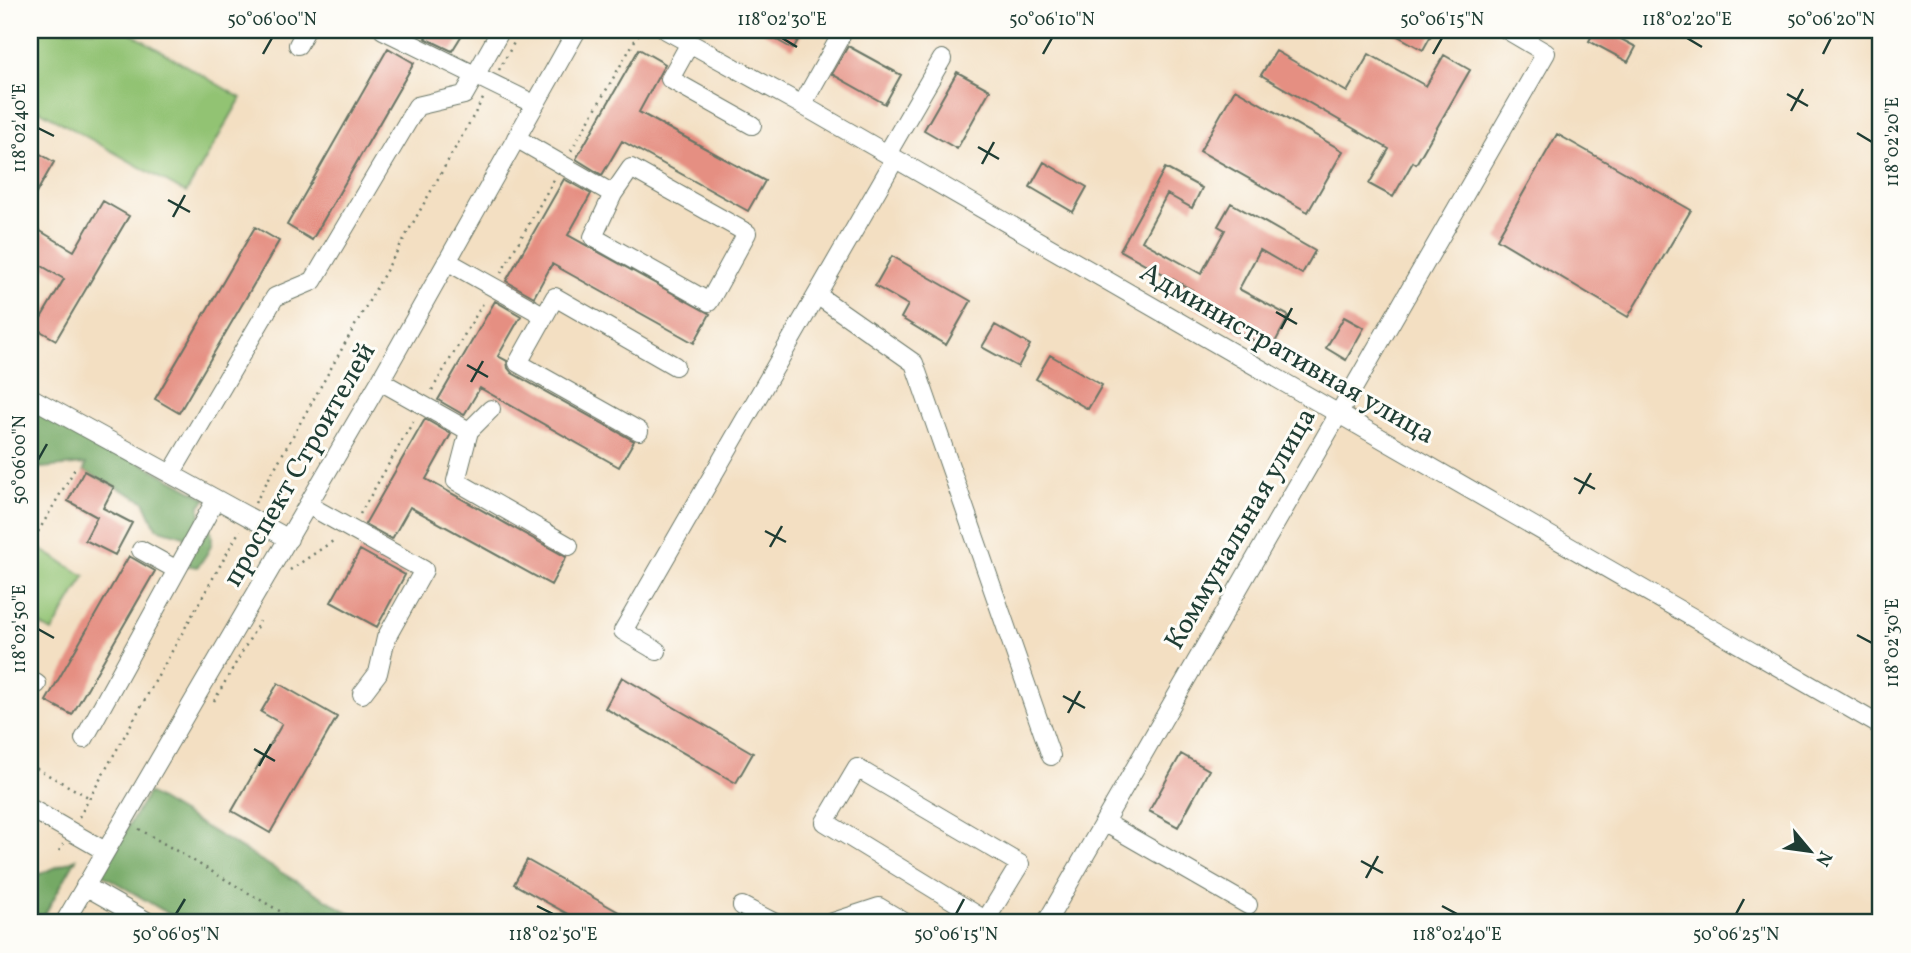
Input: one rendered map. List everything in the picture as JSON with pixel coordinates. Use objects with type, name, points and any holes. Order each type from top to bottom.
[{"type":"street","points":[[383,30],[534,104]]},
{"type":"street","points":[[171,474],[275,297],[313,281],[418,106],[464,94],[484,78],[501,30]]},
{"type":"street","name":"проспект Строителей","points":[[64,923],[380,381],[577,30]]},
{"type":"street","name":"Административная улица","points":[[666,30],[802,104],[1881,726]]},
{"type":"street","points":[[802,104],[844,30]]},
{"type":"street","name":"Коммунальная улица","points":[[1046,923],[1546,53],[1507,30]]},
{"type":"street","points":[[690,43],[670,79],[752,125]]},
{"type":"street","points":[[657,651],[623,631],[817,295],[942,59]]},
{"type":"street","points":[[516,138],[613,194]]},
{"type":"street","points":[[631,168],[747,233],[709,302],[593,237],[613,194],[631,168]]},
{"type":"street","points":[[447,261],[543,315]]},
{"type":"street","points":[[817,295],[914,363],[1051,756]]},
{"type":"street","points":[[639,431],[518,363],[543,315],[555,296],[676,366]]},
{"type":"street","points":[[380,381],[469,431]]},
{"type":"street","points":[[30,397],[289,539]]},
{"type":"street","points":[[491,409],[469,431],[456,481],[569,547]]},
{"type":"street","points":[[84,739],[216,499]]},
{"type":"street","points":[[308,505],[351,529],[427,562],[386,638],[378,673],[362,694]]},
{"type":"street","points":[[141,550],[177,570]]},
{"type":"street","points":[[857,768],[1020,864],[985,922],[825,822],[857,768]]},
{"type":"street","points":[[30,807],[105,851]]},
{"type":"street","points":[[1104,822],[1248,905]]},
{"type":"street","points":[[85,886],[150,923]]},
{"type":"street","points":[[742,906],[775,923]]},
{"type":"street","points":[[830,923],[879,907],[906,923]]},
{"type":"path","points":[[59,851],[248,516],[484,78],[522,30]]},
{"type":"path","points":[[290,570],[351,529],[641,30]]},
{"type":"path","points":[[31,544],[76,467]]},
{"type":"path","points":[[214,701],[262,618]]},
{"type":"path","points":[[30,765],[90,798]]},
{"type":"path","points":[[136,827],[300,923]]},
{"type":"green space","points":[[30,30],[125,30],[241,98],[186,193],[30,105]]},
{"type":"green space","points":[[30,402],[207,499],[200,505],[200,518],[210,530],[212,542],[197,567],[185,565],[188,551],[184,536],[156,528],[144,501],[84,471],[86,464],[30,469]]},
{"type":"green space","points":[[30,543],[85,576],[52,632],[30,619]]},
{"type":"green space","points":[[148,793],[366,923],[184,923],[100,873]]},
{"type":"green space","points":[[76,859],[40,923],[30,923],[30,878]]},
{"type":"building","points":[[429,30],[465,30],[452,51],[425,38]]},
{"type":"building","points":[[759,30],[804,30],[793,49]]},
{"type":"building","points":[[1387,30],[1434,30],[1423,50]]},
{"type":"building","points":[[1595,30],[1604,30],[1636,47],[1628,62],[1589,41]]},
{"type":"building","points":[[848,46],[901,75],[885,104],[832,74]]},
{"type":"building","points":[[388,48],[414,63],[312,240],[287,225]]},
{"type":"building","points":[[639,49],[665,64],[639,112],[765,181],[748,211],[622,141],[602,175],[576,159]]},
{"type":"building","points":[[1276,51],[1347,92],[1369,54],[1426,86],[1444,55],[1470,70],[1416,164],[1413,162],[1393,197],[1369,184],[1389,149],[1261,75]]},
{"type":"building","points":[[957,72],[990,90],[957,149],[924,130]]},
{"type":"building","points":[[1235,89],[1343,151],[1308,212],[1200,151]]},
{"type":"building","points":[[1557,134],[1691,210],[1628,317],[1497,239]]},
{"type":"building","points":[[30,148],[54,162],[30,204]]},
{"type":"building","points":[[1044,162],[1087,187],[1073,212],[1030,187]]},
{"type":"building","points":[[1165,168],[1202,188],[1192,208],[1167,194],[1142,241],[1201,274],[1225,230],[1218,226],[1231,203],[1315,251],[1302,274],[1260,250],[1239,289],[1289,316],[1271,350],[1185,303],[1192,290],[1120,250]]},
{"type":"building","points":[[564,179],[591,194],[568,235],[710,314],[694,343],[552,264],[534,297],[506,281]]},
{"type":"building","points":[[103,201],[129,216],[56,340],[35,328],[64,279],[30,259],[30,225],[74,251]]},
{"type":"building","points":[[255,227],[279,241],[179,413],[155,399]]},
{"type":"building","points":[[892,256],[971,301],[946,345],[901,318],[908,305],[875,286]]},
{"type":"building","points":[[495,301],[521,316],[498,356],[507,361],[512,373],[634,441],[619,467],[480,388],[464,415],[438,400]]},
{"type":"building","points":[[1344,317],[1364,328],[1346,360],[1326,348]]},
{"type":"building","points":[[995,325],[1030,345],[1018,367],[982,347]]},
{"type":"building","points":[[1050,355],[1102,385],[1088,409],[1036,379]]},
{"type":"building","points":[[425,419],[451,434],[426,479],[566,557],[551,585],[410,507],[392,539],[365,524]]},
{"type":"building","points":[[84,471],[114,487],[103,508],[132,523],[115,555],[85,540],[97,517],[68,501]]},
{"type":"building","points":[[360,550],[405,575],[377,627],[331,602]]},
{"type":"building","points":[[129,556],[155,571],[72,715],[46,701]]},
{"type":"building","points":[[622,677],[753,753],[736,783],[605,708]]},
{"type":"building","points":[[278,683],[337,717],[270,833],[232,811],[282,724],[261,712]]},
{"type":"building","points":[[1181,754],[1209,770],[1178,827],[1149,811]]},
{"type":"building","points":[[527,860],[638,923],[584,923],[514,884]]}]
